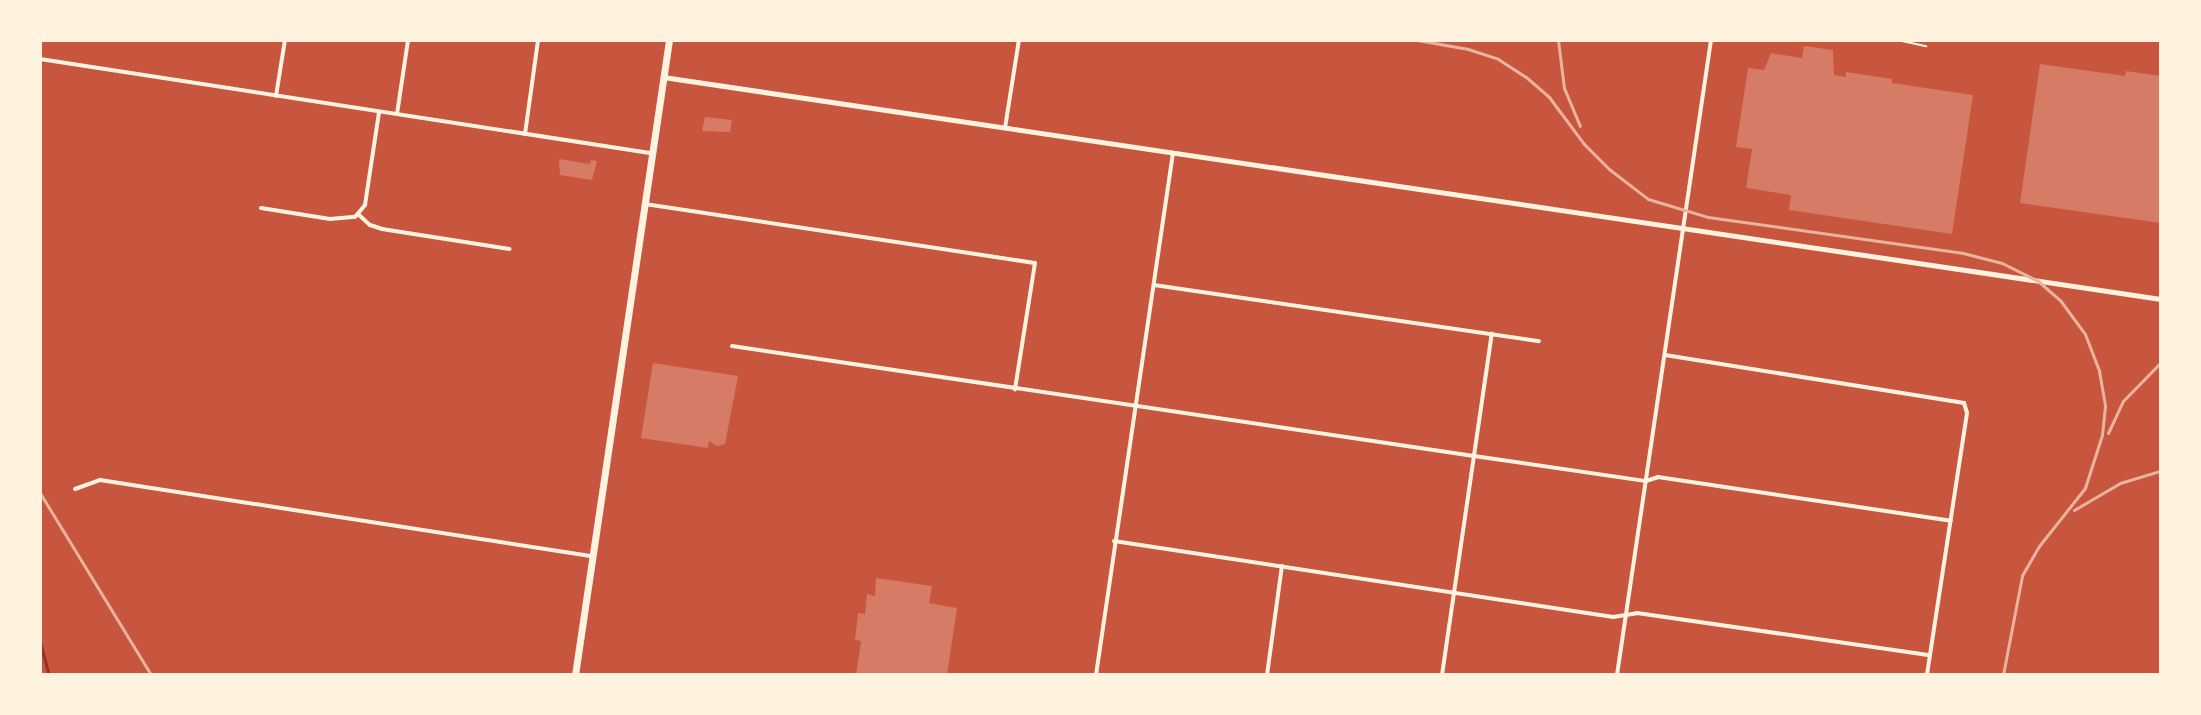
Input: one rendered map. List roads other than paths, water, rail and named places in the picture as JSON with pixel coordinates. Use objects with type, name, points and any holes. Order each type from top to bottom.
[{"type":"main road","points":[[575,675],[669,40]]},
{"type":"street","points":[[276,96],[285,40]]},
{"type":"street","points":[[397,114],[408,40]]},
{"type":"street","points":[[525,134],[538,40]]},
{"type":"street","points":[[1005,128],[1019,40]]},
{"type":"street","points":[[1617,675],[1711,40]]},
{"type":"street","points":[[40,59],[652,154]]},
{"type":"street","points":[[663,77],[2161,299]]},
{"type":"street","points":[[261,208],[330,219],[350,219],[358,214],[365,205],[379,112]]},
{"type":"street","points":[[1096,675],[1173,153]]},
{"type":"street","points":[[645,204],[1035,263],[1015,389]]},
{"type":"street","points":[[358,214],[370,225],[382,229],[509,249]]},
{"type":"street","points":[[1154,285],[1539,341]]},
{"type":"street","points":[[1442,675],[1492,334]]},
{"type":"street","points":[[732,346],[1646,481],[1658,477],[1951,521]]},
{"type":"street","points":[[1665,355],[1964,403],[1967,413],[1927,675]]},
{"type":"street","points":[[75,489],[100,480],[592,556]]},
{"type":"street","points":[[1114,541],[1613,617],[1637,613],[1930,655]]},
{"type":"street","points":[[1267,675],[1282,566]]},
{"type":"lane","points":[[1897,40],[1926,46]]},
{"type":"waterway","points":[[40,642],[49,675]]},
{"type":"railway","points":[[1417,40],[1468,49],[1498,59],[1526,77],[1549,97],[1584,144],[1609,169],[1648,199],[1708,217],[1963,253],[2002,263],[2038,281],[2060,300],[2085,334],[2099,371],[2105,406],[2102,435],[2085,488],[2039,546],[2022,576],[2003,675]]},
{"type":"railway","points":[[1558,40],[1564,88],[1580,126]]},
{"type":"railway","points":[[2108,433],[2123,401],[2161,362]]},
{"type":"railway","points":[[2074,510],[2120,483],[2160,471]]},
{"type":"railway","points":[[40,493],[151,675]]}]
